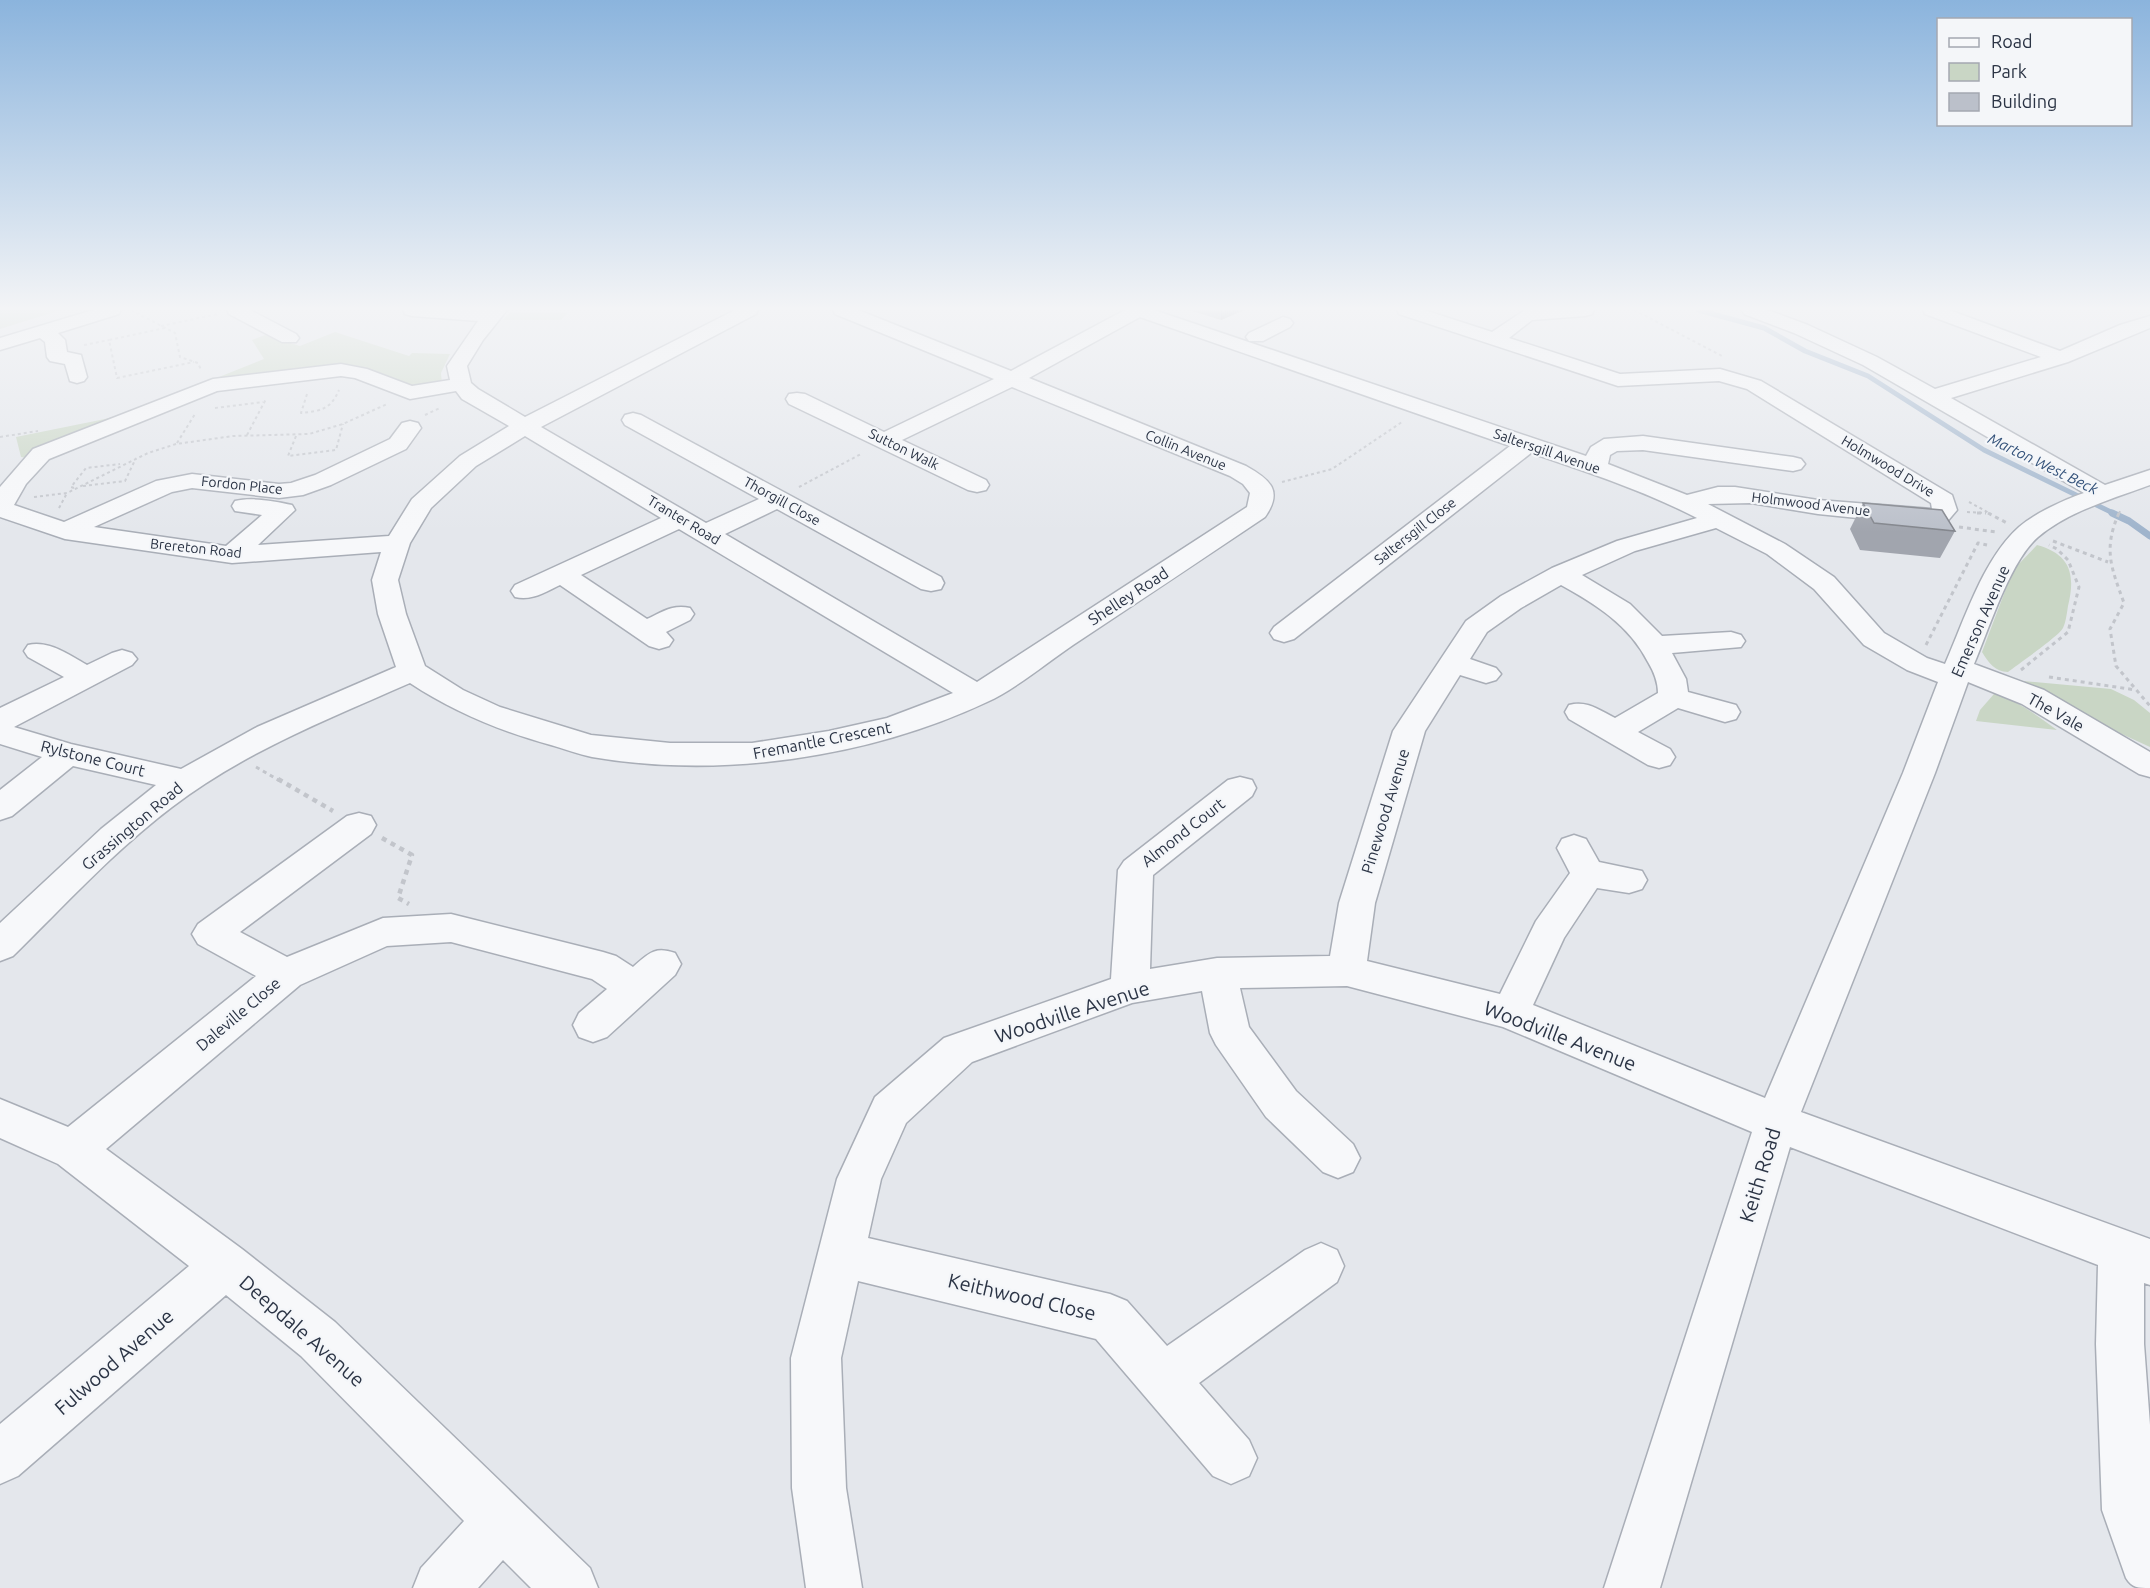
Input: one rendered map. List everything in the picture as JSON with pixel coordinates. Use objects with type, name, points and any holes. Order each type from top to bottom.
[{"type":"street","points":[[1,506],[33,460],[50,449],[213,385],[221,384]]},
{"type":"street","points":[[388,384],[410,393],[459,384]]},
{"type":"street","name":"Tranter Road","points":[[460,384],[470,394],[978,695]]},
{"type":"street","points":[[412,671],[392,614],[386,580],[397,543],[421,504],[468,461],[525,426],[606,384]]},
{"type":"street","points":[[885,441],[1000,384]]},
{"type":"street","name":"Collin Avenue","points":[[1027,384],[1238,471],[1261,487]]},
{"type":"street","name":"Saltersgill Avenue","points":[[1357,384],[1420,409],[1594,467],[1687,503],[1721,519]]},
{"type":"street","name":"Holmwood Drive","points":[[1754,384],[1943,500],[1947,523]]},
{"type":"street","points":[[1912,384],[1934,396],[2089,499]]},
{"type":"street","points":[[1934,396],[1974,384]]},
{"type":"street","name":"Sutton Walk","points":[[797,399],[977,485]]},
{"type":"street","name":"Thorgill Close","points":[[633,420],[931,583]]},
{"type":"street","name":"Fordon Place","points":[[65,531],[165,486],[179,482],[192,481],[279,491],[309,486],[398,444],[410,428]]},
{"type":"street","points":[[1594,467],[1599,452],[1612,444],[1643,443],[1793,464]]},
{"type":"street","name":"Saltersgill Close","points":[[1305,627],[1528,444]]},
{"type":"street","name":"Emerson Avenue","points":[[1919,773],[1956,673],[2003,564],[2027,531],[2089,499],[2145,483]]},
{"type":"street","name":"Shelley Road","points":[[978,695],[1256,512],[1262,504],[1261,487]]},
{"type":"street","name":"Holmwood Avenue","points":[[1687,503],[1701,497],[1733,494],[1947,523]]},
{"type":"street","points":[[706,533],[778,499]]},
{"type":"street","points":[[228,504],[283,510],[232,555]]},
{"type":"street","name":"Brereton Road","points":[[1,506],[65,531],[232,555],[397,543]]},
{"type":"street","points":[[525,591],[681,518]]},
{"type":"street","name":"Pinewood Avenue","points":[[1347,971],[1357,903],[1409,731],[1476,627],[1511,602],[1561,574],[1626,546],[1721,519]]},
{"type":"street","name":"The Vale","points":[[1721,519],[1776,549],[1824,583],[1874,639],[1917,664],[1956,673],[2033,697],[2150,766]]},
{"type":"street","points":[[562,574],[652,636],[680,614]]},
{"type":"street","points":[[1561,574],[1611,601],[1633,618],[1655,645],[1674,686],[1673,697],[1662,706],[1615,731]]},
{"type":"street","points":[[1655,645],[1743,644]]},
{"type":"street","points":[[38,651],[87,677]]},
{"type":"street","points":[[0,721],[122,659]]},
{"type":"street","points":[[1453,663],[1486,674]]},
{"type":"street","name":"Fremantle Crescent","points":[[412,671],[452,697],[489,714],[538,731],[591,746],[670,753],[752,754],[829,741],[894,727],[978,695]]},
{"type":"street","name":"Grassington Road","points":[[0,946],[111,841],[186,781],[265,737],[412,671]]},
{"type":"street","points":[[1673,697],[1725,712]]},
{"type":"street","points":[[1580,712],[1659,757]]},
{"type":"street","name":"Rylstone Court","points":[[0,733],[67,754],[186,781]]},
{"type":"street","points":[[0,808],[67,754]]},
{"type":"street","name":"Keith Road","points":[[1632,1588],[1776,1122],[1919,773]]},
{"type":"street","name":"Almond Court","points":[[1130,988],[1136,870],[1240,788]]},
{"type":"street","points":[[286,974],[212,934],[359,825]]},
{"type":"street","points":[[1510,1013],[1581,861],[1629,880]]},
{"type":"street","name":"Daleville Close","points":[[73,1150],[286,974],[383,932],[451,928],[603,967],[649,975],[593,1024]]},
{"type":"street","name":"Woodville Avenue","points":[[834,1588],[819,1488],[816,1358],[859,1179],[890,1110],[958,1050],[1130,988],[1217,973],[1347,971],[1510,1013],[1776,1122],[2135,1256]]},
{"type":"street","points":[[1217,973],[1230,1033],[1281,1104],[1338,1158]]},
{"type":"street","name":"Deepdale Avenue","points":[[0,1118],[73,1150],[226,1265],[318,1339],[570,1588]]},
{"type":"street","name":"Keithwood Close","points":[[841,1254],[1110,1318],[1231,1458]]},
{"type":"street","points":[[2135,1256],[2120,1344],[2129,1510],[2145,1559],[2150,1566]]},
{"type":"street","name":"Fulwood Avenue","points":[[0,1458],[226,1265]]},
{"type":"street","points":[[1163,1379],[1321,1266]]},
{"type":"street","points":[[441,1588],[502,1520]]},
{"type":"path","points":[[298,395],[307,394],[301,413],[324,410],[334,405],[339,390],[329,392]]},
{"type":"path","points":[[1,506],[68,493],[136,458],[176,444],[247,435],[296,436],[343,424],[410,393]]},
{"type":"path","points":[[247,435],[263,402],[270,398]]},
{"type":"path","points":[[209,408],[263,402]]},
{"type":"path","points":[[1261,487],[1332,469],[1420,409]]},
{"type":"path","points":[[176,444],[199,410]]},
{"type":"path","points":[[296,436],[288,456],[336,450],[343,424]]},
{"type":"path","points":[[778,499],[885,441]]},
{"type":"path","points":[[125,464],[86,468],[71,487],[124,481],[136,458]]},
{"type":"path","points":[[2120,511],[2110,531],[2108,562],[2124,603],[2110,629],[2116,666],[2150,706]]},
{"type":"path","points":[[1947,523],[1998,532],[2027,531],[2108,562]]},
{"type":"path","points":[[2027,531],[2041,542],[2057,549],[2068,560],[2079,587],[2068,632],[2018,672],[2030,674]]},
{"type":"path","points":[[1924,649],[1978,543],[1986,546],[1998,532]]},
{"type":"path","points":[[2042,676],[2136,690]]},
{"type":"green space","points":[[406,384],[442,384],[421,390]]},
{"type":"green space","points":[[139,410],[27,458],[21,457],[16,437]]},
{"type":"green space","points":[[2037,545],[2057,554],[2068,567],[2071,584],[2065,623],[2060,632],[2046,644],[2008,672],[2003,672],[1992,666],[1982,652],[2013,570]]},
{"type":"green space","points":[[2023,681],[2111,689],[2134,700],[2150,713],[2150,747],[2100,724]]},
{"type":"green space","points":[[1994,694],[2019,704],[2057,730],[1976,721],[1980,710]]},
{"type":"building","points":[[1863,503],[1942,510],[1955,531],[1874,523]]},
{"type":"waterway","name":"Marton West Beck","points":[[1881,384],[1984,450],[2115,514]]},
{"type":"waterway","name":"Marton West Beck","points":[[2112,513],[2129,521],[2150,536]]}]
